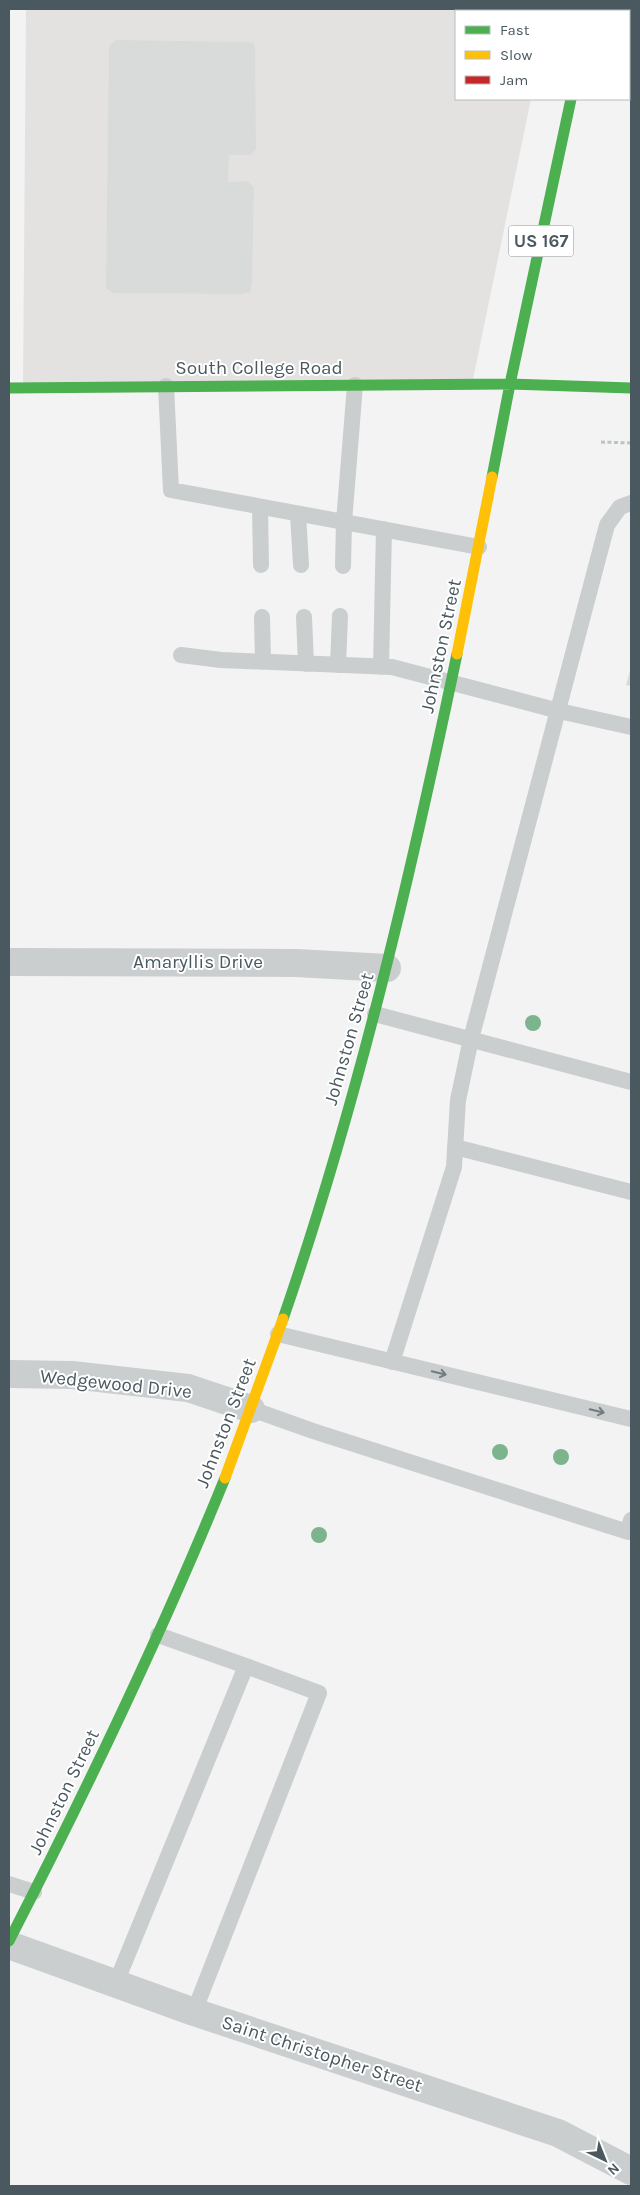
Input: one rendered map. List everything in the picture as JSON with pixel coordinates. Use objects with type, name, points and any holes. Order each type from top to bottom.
[{"type":"main road","name":"Johnston Street","points":[[9,1941],[136,1687],[196,1549],[252,1409],[278,1334],[355,1089],[387,968],[452,683],[510,384],[571,100]]},
{"type":"main road","name":"South College Road","points":[[9,388],[510,384],[631,388]]},
{"type":"street","name":"Amaryllis Drive","points":[[9,962],[296,963],[387,968]]},
{"type":"street","name":"Wedgewood Drive","points":[[9,1374],[72,1375],[188,1388],[252,1409]]},
{"type":"street","name":"Saint Christopher Street","points":[[9,1945],[194,2012],[558,2133],[631,2171]]},
{"type":"lane","points":[[342,566],[355,385]]},
{"type":"lane","points":[[166,386],[171,490],[479,547]]},
{"type":"lane","points":[[392,1362],[454,1168],[458,1100],[471,1040],[608,525],[620,507],[631,503]]},
{"type":"lane","points":[[260,507],[261,565]]},
{"type":"lane","points":[[298,514],[301,565]]},
{"type":"lane","points":[[381,667],[384,530]]},
{"type":"lane","points":[[338,665],[340,616]]},
{"type":"lane","points":[[262,617],[263,662]]},
{"type":"lane","points":[[304,617],[306,664]]},
{"type":"lane","points":[[181,655],[221,660],[392,668],[559,711],[631,727]]},
{"type":"lane","points":[[375,1014],[631,1082]]},
{"type":"lane","points":[[455,1147],[631,1192]]},
{"type":"lane","points":[[278,1334],[631,1420]]},
{"type":"lane","points":[[252,1409],[313,1431],[630,1528]]},
{"type":"lane","points":[[158,1635],[319,1693],[194,2012]]},
{"type":"lane","points":[[116,1983],[246,1666]]},
{"type":"lane","points":[[9,1884],[34,1892]]},
{"type":"path","points":[[601,442],[631,442]]},
{"type":"shaded area","points":[[26,9],[550,9],[455,10],[455,100],[531,100],[472,384],[23,387]]},
{"type":"building","points":[[116,40],[253,43],[255,47],[256,149],[251,155],[229,155],[228,182],[247,181],[254,187],[252,284],[250,292],[243,294],[113,293],[106,288],[109,48]]},
{"type":"building","points":[[631,667],[631,686],[626,685]]},
{"type":"traffic: fast","points":[[571,100],[510,384],[631,388]]},
{"type":"traffic: fast","points":[[9,388],[510,384],[492,477]]},
{"type":"traffic: fast","points":[[283,1319],[310,1237],[359,1072],[421,822],[457,654]]},
{"type":"traffic: fast","points":[[9,1941],[67,1827],[122,1712],[201,1537],[225,1478]]},
{"type":"traffic: slow","points":[[457,654],[492,477]]},
{"type":"traffic: slow","points":[[225,1478],[283,1319]]}]
